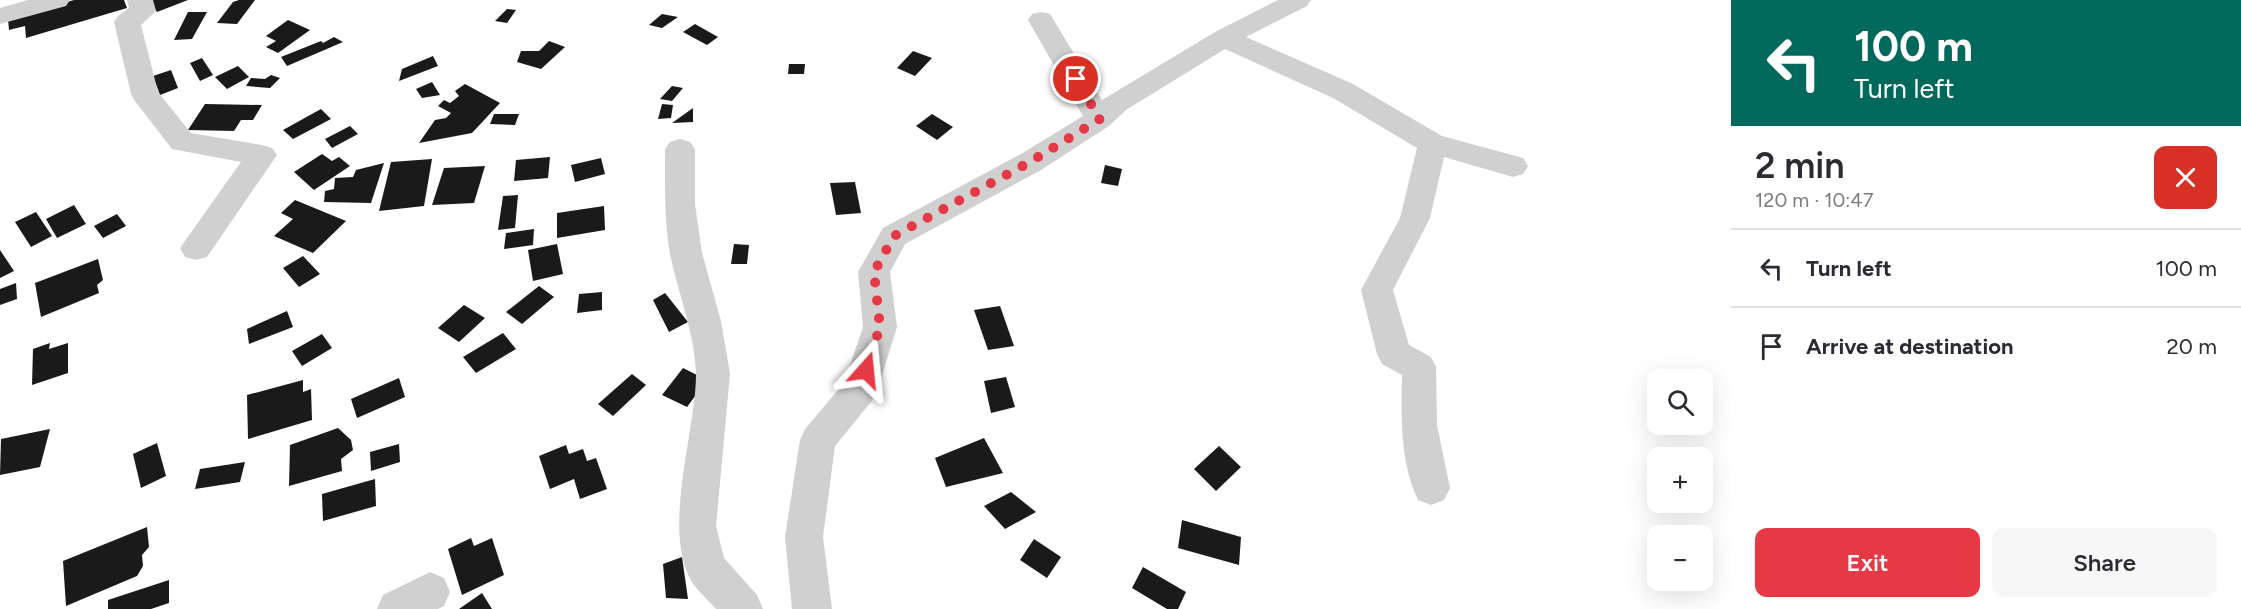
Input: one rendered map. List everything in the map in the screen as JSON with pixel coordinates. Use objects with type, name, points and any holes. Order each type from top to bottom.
[{"type":"street","points":[[0,16],[57,0]]},
{"type":"street","points":[[140,0],[143,11],[127,22],[145,94],[182,142],[262,155],[196,248]]},
{"type":"street","points":[[812,609],[804,537],[818,441],[859,391],[880,327],[874,272],[894,236],[1030,162],[1100,119],[1116,103],[1224,38],[1298,0]]},
{"type":"street","points":[[1041,20],[1100,119]]},
{"type":"street","points":[[1224,38],[1343,91],[1433,144],[1513,166]]},
{"type":"street","points":[[1431,488],[1419,425],[1419,367],[1394,354],[1377,290],[1415,218],[1433,144]]},
{"type":"street","points":[[680,149],[680,204],[686,253],[704,321],[713,374],[697,526],[706,568],[743,609]]},
{"type":"building","points":[[74,0],[124,0],[127,8],[26,38],[25,26],[9,30],[8,19]]},
{"type":"building","points":[[149,0],[188,0],[157,12]]},
{"type":"building","points":[[255,0],[237,24],[217,23],[233,2]]},
{"type":"building","points":[[507,9],[516,10],[507,23],[495,21]]},
{"type":"building","points":[[188,12],[207,12],[192,39],[174,40]]},
{"type":"building","points":[[662,14],[678,17],[662,28],[649,25]]},
{"type":"building","points":[[288,20],[310,30],[278,53],[266,47],[276,41],[266,36]]},
{"type":"building","points":[[695,24],[718,37],[707,45],[683,32]]},
{"type":"building","points":[[334,37],[343,42],[287,66],[281,57],[321,41],[323,43]]},
{"type":"building","points":[[549,41],[565,47],[541,69],[517,62],[521,51],[539,51]]},
{"type":"building","points":[[913,51],[932,58],[915,76],[897,68]]},
{"type":"building","points":[[433,56],[438,66],[399,81],[402,69]]},
{"type":"building","points":[[202,58],[213,75],[200,81],[190,63]]},
{"type":"building","points":[[789,64],[805,64],[804,74],[788,74]]},
{"type":"building","points":[[238,66],[249,77],[227,89],[215,77]]},
{"type":"building","points":[[171,70],[178,88],[160,95],[153,76]]},
{"type":"building","points":[[271,75],[280,78],[270,88],[246,86],[251,78],[265,79]]},
{"type":"building","points":[[432,82],[440,95],[422,98],[416,89]]},
{"type":"building","points":[[465,84],[500,103],[472,133],[419,143],[435,120],[446,118],[451,113],[438,106],[444,100],[450,103],[459,96],[455,91]]},
{"type":"building","points":[[672,86],[683,88],[672,101],[660,99]]},
{"type":"building","points":[[205,104],[262,105],[253,120],[241,120],[234,131],[188,130]]},
{"type":"building","points":[[662,104],[673,105],[671,118],[658,119]]},
{"type":"building","points":[[693,108],[693,122],[672,123]]},
{"type":"building","points":[[321,109],[331,119],[293,139],[283,130]]},
{"type":"building","points":[[494,114],[519,114],[515,125],[490,124]]},
{"type":"building","points":[[932,114],[953,127],[937,140],[916,126]]},
{"type":"building","points":[[350,126],[358,134],[332,148],[325,139]]},
{"type":"building","points":[[322,154],[332,161],[339,157],[350,166],[314,190],[294,172]]},
{"type":"building","points":[[550,157],[548,178],[514,181],[516,160]]},
{"type":"building","points":[[601,158],[605,174],[575,182],[571,165]]},
{"type":"building","points":[[432,159],[424,206],[379,211],[391,162]]},
{"type":"building","points":[[384,163],[371,203],[324,202],[325,191],[334,189],[335,178],[353,177],[356,170]]},
{"type":"building","points":[[1105,165],[1122,169],[1118,186],[1101,183]]},
{"type":"building","points":[[485,166],[474,203],[432,205],[444,168]]},
{"type":"building","points":[[855,182],[861,213],[836,215],[830,183]]},
{"type":"building","points":[[518,195],[515,228],[498,230],[503,196]]},
{"type":"building","points":[[295,200],[346,221],[313,253],[274,236],[293,219],[281,213]]},
{"type":"building","points":[[74,205],[86,224],[57,238],[46,219]]},
{"type":"building","points":[[604,206],[605,230],[557,238],[557,213]]},
{"type":"building","points":[[36,212],[52,236],[31,247],[15,222]]},
{"type":"building","points":[[117,214],[126,226],[103,238],[94,226]]},
{"type":"building","points":[[534,229],[533,245],[504,249],[506,233]]},
{"type":"building","points":[[557,244],[563,274],[533,281],[528,250]]},
{"type":"building","points":[[734,244],[749,245],[747,264],[731,264]]},
{"type":"building","points":[[0,250],[14,271],[0,278]]},
{"type":"building","points":[[303,256],[320,274],[299,287],[283,268]]},
{"type":"building","points":[[98,259],[103,280],[97,285],[99,293],[41,317],[35,283]]},
{"type":"building","points":[[16,283],[17,299],[0,305],[0,289]]},
{"type":"building","points":[[539,286],[554,297],[522,324],[506,312]]},
{"type":"building","points":[[602,292],[602,310],[577,313],[579,294]]},
{"type":"building","points":[[665,293],[688,322],[669,332],[653,300]]},
{"type":"building","points":[[464,305],[485,318],[459,342],[438,328]]},
{"type":"building","points":[[1000,306],[1014,346],[988,350],[974,310]]},
{"type":"building","points":[[287,311],[293,327],[249,344],[247,329]]},
{"type":"building","points":[[503,333],[516,349],[476,373],[463,357]]},
{"type":"building","points":[[322,334],[332,348],[302,366],[292,351]]},
{"type":"building","points":[[50,343],[49,349],[68,343],[68,373],[32,385],[33,349]]},
{"type":"building","points":[[683,368],[707,380],[687,407],[662,395]]},
{"type":"building","points":[[632,374],[646,385],[613,416],[598,404]]},
{"type":"building","points":[[1006,377],[1015,407],[991,413],[984,381]]},
{"type":"building","points":[[399,378],[405,397],[357,418],[351,399]]},
{"type":"building","points":[[303,380],[303,392],[311,389],[312,420],[248,439],[247,395]]},
{"type":"building","points":[[338,428],[351,440],[353,450],[341,459],[342,471],[289,486],[290,445]]},
{"type":"building","points":[[50,429],[40,467],[0,475],[1,439]]},
{"type":"building","points":[[984,438],[1003,473],[946,487],[935,458]]},
{"type":"building","points":[[157,443],[166,476],[141,488],[133,454]]},
{"type":"building","points":[[399,444],[400,462],[371,471],[370,452]]},
{"type":"building","points":[[566,445],[569,454],[583,449],[587,461],[596,458],[607,489],[580,499],[574,479],[550,489],[539,456]]},
{"type":"building","points":[[1219,446],[1241,467],[1216,491],[1194,469]]},
{"type":"building","points":[[245,462],[240,482],[195,489],[200,469]]},
{"type":"building","points":[[375,479],[376,506],[323,521],[322,494]]},
{"type":"building","points":[[1011,492],[1036,512],[1005,529],[984,506]]},
{"type":"building","points":[[1182,520],[1241,537],[1239,565],[1178,548]]},
{"type":"building","points":[[147,527],[149,547],[142,555],[143,566],[137,576],[66,606],[63,561]]},
{"type":"building","points":[[471,538],[474,546],[492,538],[504,575],[462,595],[448,549]]},
{"type":"building","points":[[1034,539],[1061,557],[1047,578],[1020,560]]},
{"type":"building","points":[[682,557],[688,599],[666,598],[663,564]]},
{"type":"building","points":[[1143,567],[1186,592],[1178,609],[1167,609],[1132,588]]},
{"type":"building","points":[[169,580],[169,603],[151,609],[108,609],[108,600]]},
{"type":"building","points":[[482,593],[492,609],[459,609]]},
{"type":"route","points":[[866,370],[880,327],[874,272],[894,236],[1030,162],[1100,119],[1076,79]]}]
